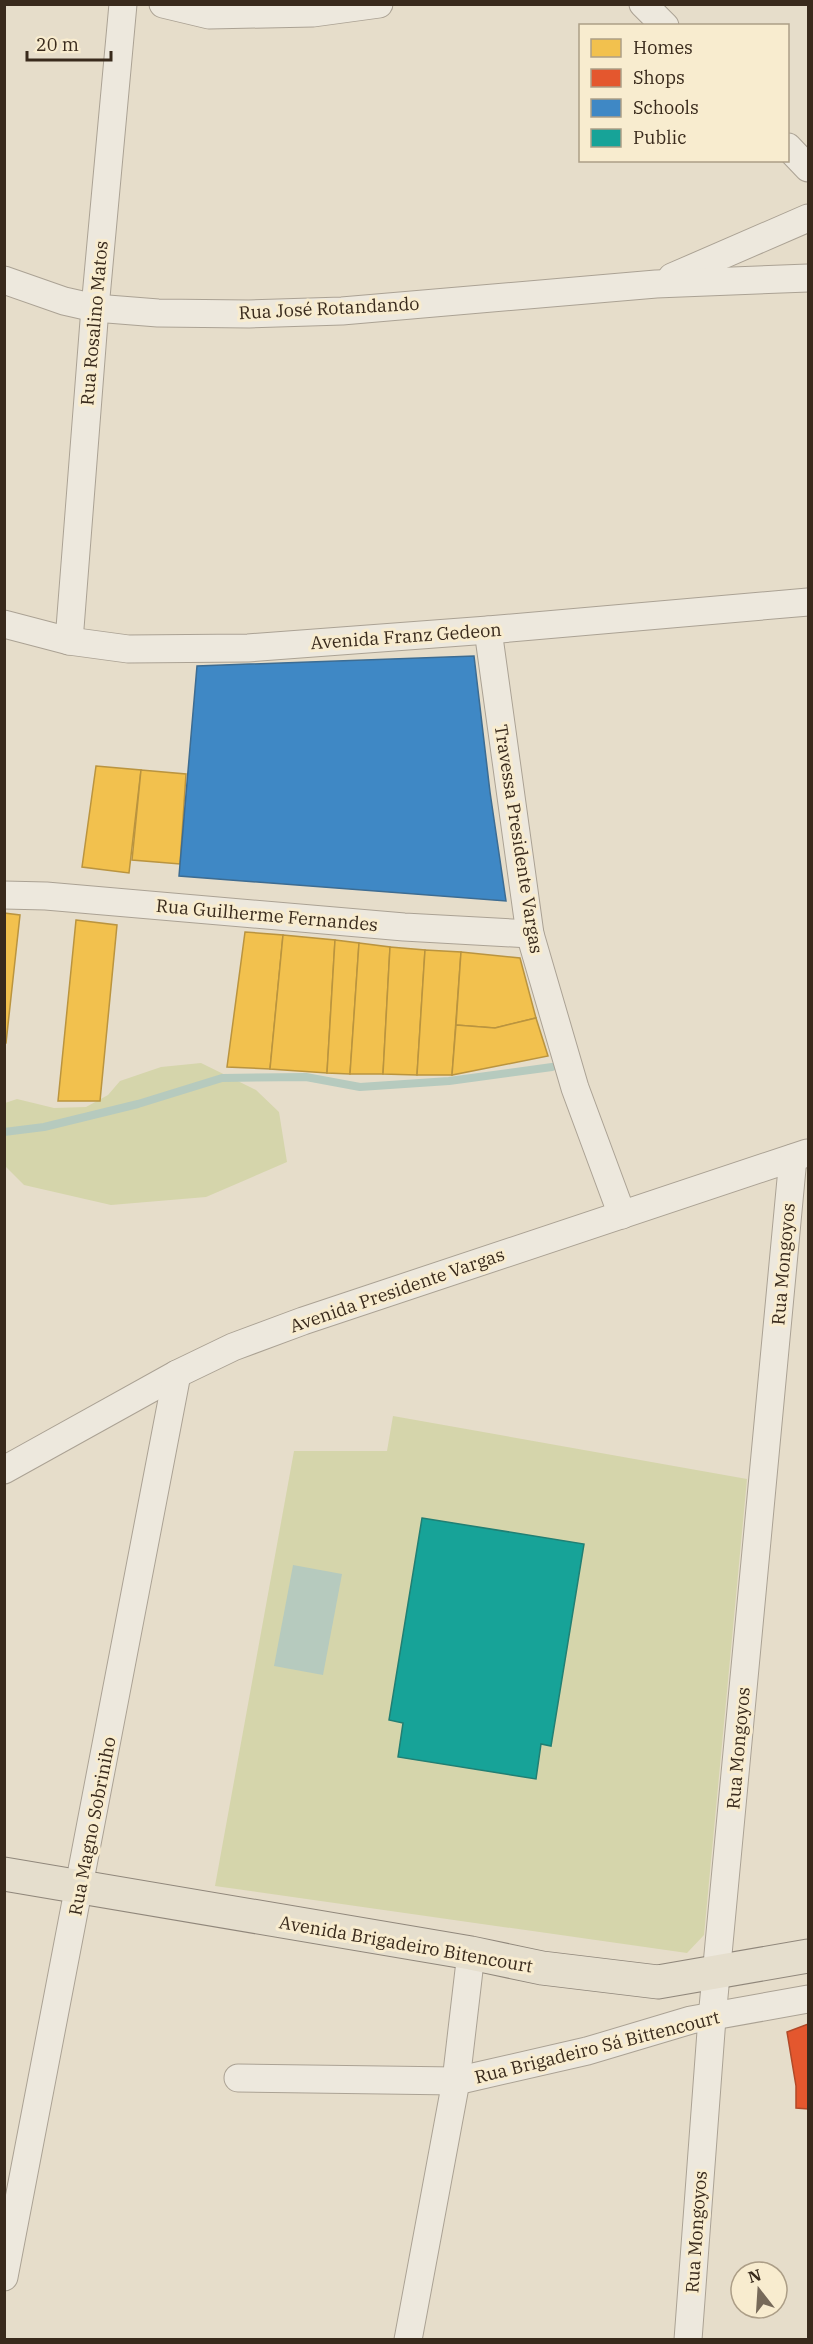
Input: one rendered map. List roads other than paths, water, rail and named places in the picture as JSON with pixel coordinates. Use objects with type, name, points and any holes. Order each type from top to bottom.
[{"type":"main road","name":"Avenida Brigadeiro Bitencourt","points":[[4,1874],[471,1953],[542,1968],[658,1982],[808,1956]]},
{"type":"street","name":"Rua Rosalino Matos","points":[[69,641],[95,308],[123,4]]},
{"type":"street","points":[[163,4],[209,15],[313,13],[379,4]]},
{"type":"street","points":[[643,4],[663,24]]},
{"type":"street","points":[[789,148],[808,168]]},
{"type":"street","name":"Rua José Rotandando","points":[[656,284],[808,218]]},
{"type":"street","name":"Rua José Rotandando","points":[[4,280],[64,301],[95,308],[203,313],[342,311],[656,284],[808,279]]},
{"type":"street","name":"Avenida Franz Gedeon","points":[[4,624],[69,641],[128,649],[248,648],[808,602]]},
{"type":"street","name":"Travessa Presidente Vargas","points":[[488,630],[530,934],[575,1088],[622,1215]]},
{"type":"street","name":"Rua Guilherme Fernandes","points":[[4,895],[46,896],[404,927],[530,934]]},
{"type":"street","name":"Avenida Presidente Vargas","points":[[4,1470],[177,1374],[233,1347],[303,1321],[801,1155]]},
{"type":"street","name":"Rua Mongoyos","points":[[688,2340],[716,1973],[801,1155]]},
{"type":"street","name":"Rua Magno Sobriniho","points":[[4,2277],[81,1887],[177,1374]]},
{"type":"street","points":[[408,2340],[456,2081],[471,1953]]},
{"type":"street","name":"Rua Brigadeiro Sá Bittencourt","points":[[238,2078],[456,2081],[587,2051],[662,2027],[808,1999]]},
{"type":"waterway","points":[[4,1132],[44,1127],[138,1104],[222,1078],[306,1077],[360,1087],[449,1081],[552,1067]]}]
